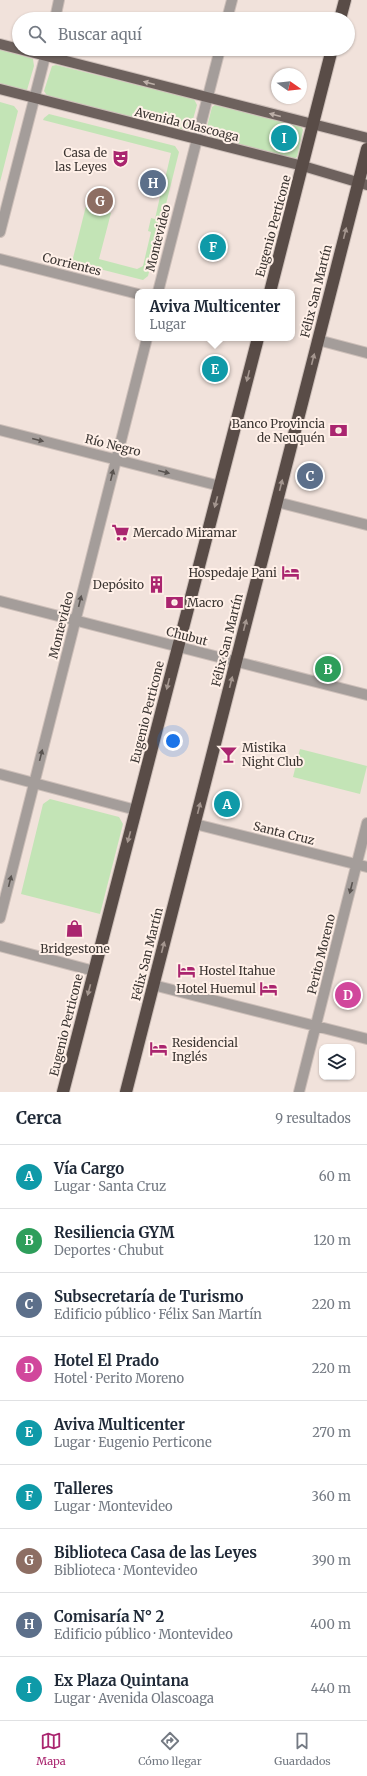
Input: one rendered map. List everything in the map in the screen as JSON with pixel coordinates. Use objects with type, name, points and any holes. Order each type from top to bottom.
[{"type":"highway","points":[[342,12],[345,0]]},
{"type":"highway","name":"Eugenio Perticone","points":[[271,289],[330,56]]},
{"type":"highway","name":"Félix San Martín","points":[[126,1092],[318,340],[363,184],[367,148]]},
{"type":"highway","name":"Eugenio Perticone","points":[[63,1092],[257,341]]},
{"type":"main road","points":[[0,44],[12,46]]},
{"type":"main road","points":[[57,56],[207,98],[367,138]]},
{"type":"main road","name":"Avenida Olascoaga","points":[[0,89],[303,166],[363,184]]},
{"type":"street","points":[[56,12],[60,0]]},
{"type":"street","points":[[229,12],[232,0]]},
{"type":"street","points":[[0,232],[45,56]]},
{"type":"street","name":"Montevideo","points":[[159,289],[218,56]]},
{"type":"street","name":"Corrientes","points":[[0,259],[135,293]]},
{"type":"street","points":[[318,340],[367,353]]},
{"type":"street","name":"Montevideo","points":[[0,918],[146,341]]},
{"type":"street","name":"Río Negro","points":[[0,430],[220,486]]},
{"type":"street","points":[[277,502],[367,525]]},
{"type":"street","name":"Chubut","points":[[0,602],[367,695]]},
{"type":"street","points":[[0,774],[136,810]]},
{"type":"street","name":"Perito Moreno","points":[[299,1092],[367,823]]},
{"type":"street","name":"Santa Cruz","points":[[195,824],[367,867]]},
{"type":"street","points":[[0,946],[94,971]]},
{"type":"street","points":[[154,985],[367,1039]]},
{"type":"green space","points":[[0,49],[12,53],[12,56],[23,56],[33,59],[34,66],[27,90],[0,85]]},
{"type":"green space","points":[[56,65],[194,99],[197,105],[190,130],[187,132],[48,97],[44,91],[52,66]]},
{"type":"green space","points":[[0,102],[14,106],[18,111],[0,182]]},
{"type":"green space","points":[[215,105],[301,126],[303,130],[297,157],[294,159],[208,137],[206,131],[212,107]]},
{"type":"green space","points":[[49,114],[175,146],[179,152],[148,276],[143,280],[72,262],[86,206],[111,213],[99,259],[137,269],[143,266],[151,232],[148,231],[151,218],[155,219],[161,192],[165,193],[168,180],[165,179],[171,153],[43,120]]},
{"type":"green space","points":[[300,749],[367,766],[360,794],[293,777]]},
{"type":"green space","points":[[50,799],[119,817],[123,824],[100,914],[21,894],[43,804]]},
{"type":"place","name":"Ex Plaza Quintana","points":[[284,138]]},
{"type":"place","name":"Casa de las Leyes","points":[[120,159]]},
{"type":"place","name":"Comisaría N° 2","points":[[153,183]]},
{"type":"place","name":"Biblioteca Casa de las Leyes","points":[[100,201]]},
{"type":"place","name":"Talleres","points":[[213,247]]},
{"type":"place","name":"Aviva Multicenter","points":[[215,369]]},
{"type":"place","name":"Banco Provincia de Neuquén","points":[[338,430]]},
{"type":"place","name":"Subsecretaría de Turismo","points":[[310,476]]},
{"type":"place","name":"Mercado Miramar","points":[[120,532]]},
{"type":"place","name":"Hospedaje Pani","points":[[290,572]]},
{"type":"place","name":"Depósito","points":[[157,584]]},
{"type":"place","name":"Macro","points":[[174,602]]},
{"type":"place","name":"Resiliencia GYM","points":[[328,669]]},
{"type":"place","name":"Mistika Night Club","points":[[229,754]]},
{"type":"place","name":"Vía Cargo","points":[[227,804]]},
{"type":"place","name":"Bridgestone","points":[[75,929]]},
{"type":"place","name":"Hostel Itahue","points":[[186,970]]},
{"type":"place","name":"Hotel Huemul","points":[[269,988]]},
{"type":"place","name":"Hotel El Prado","points":[[348,995]]},
{"type":"place","name":"Residencial Inglés","points":[[159,1049]]}]
